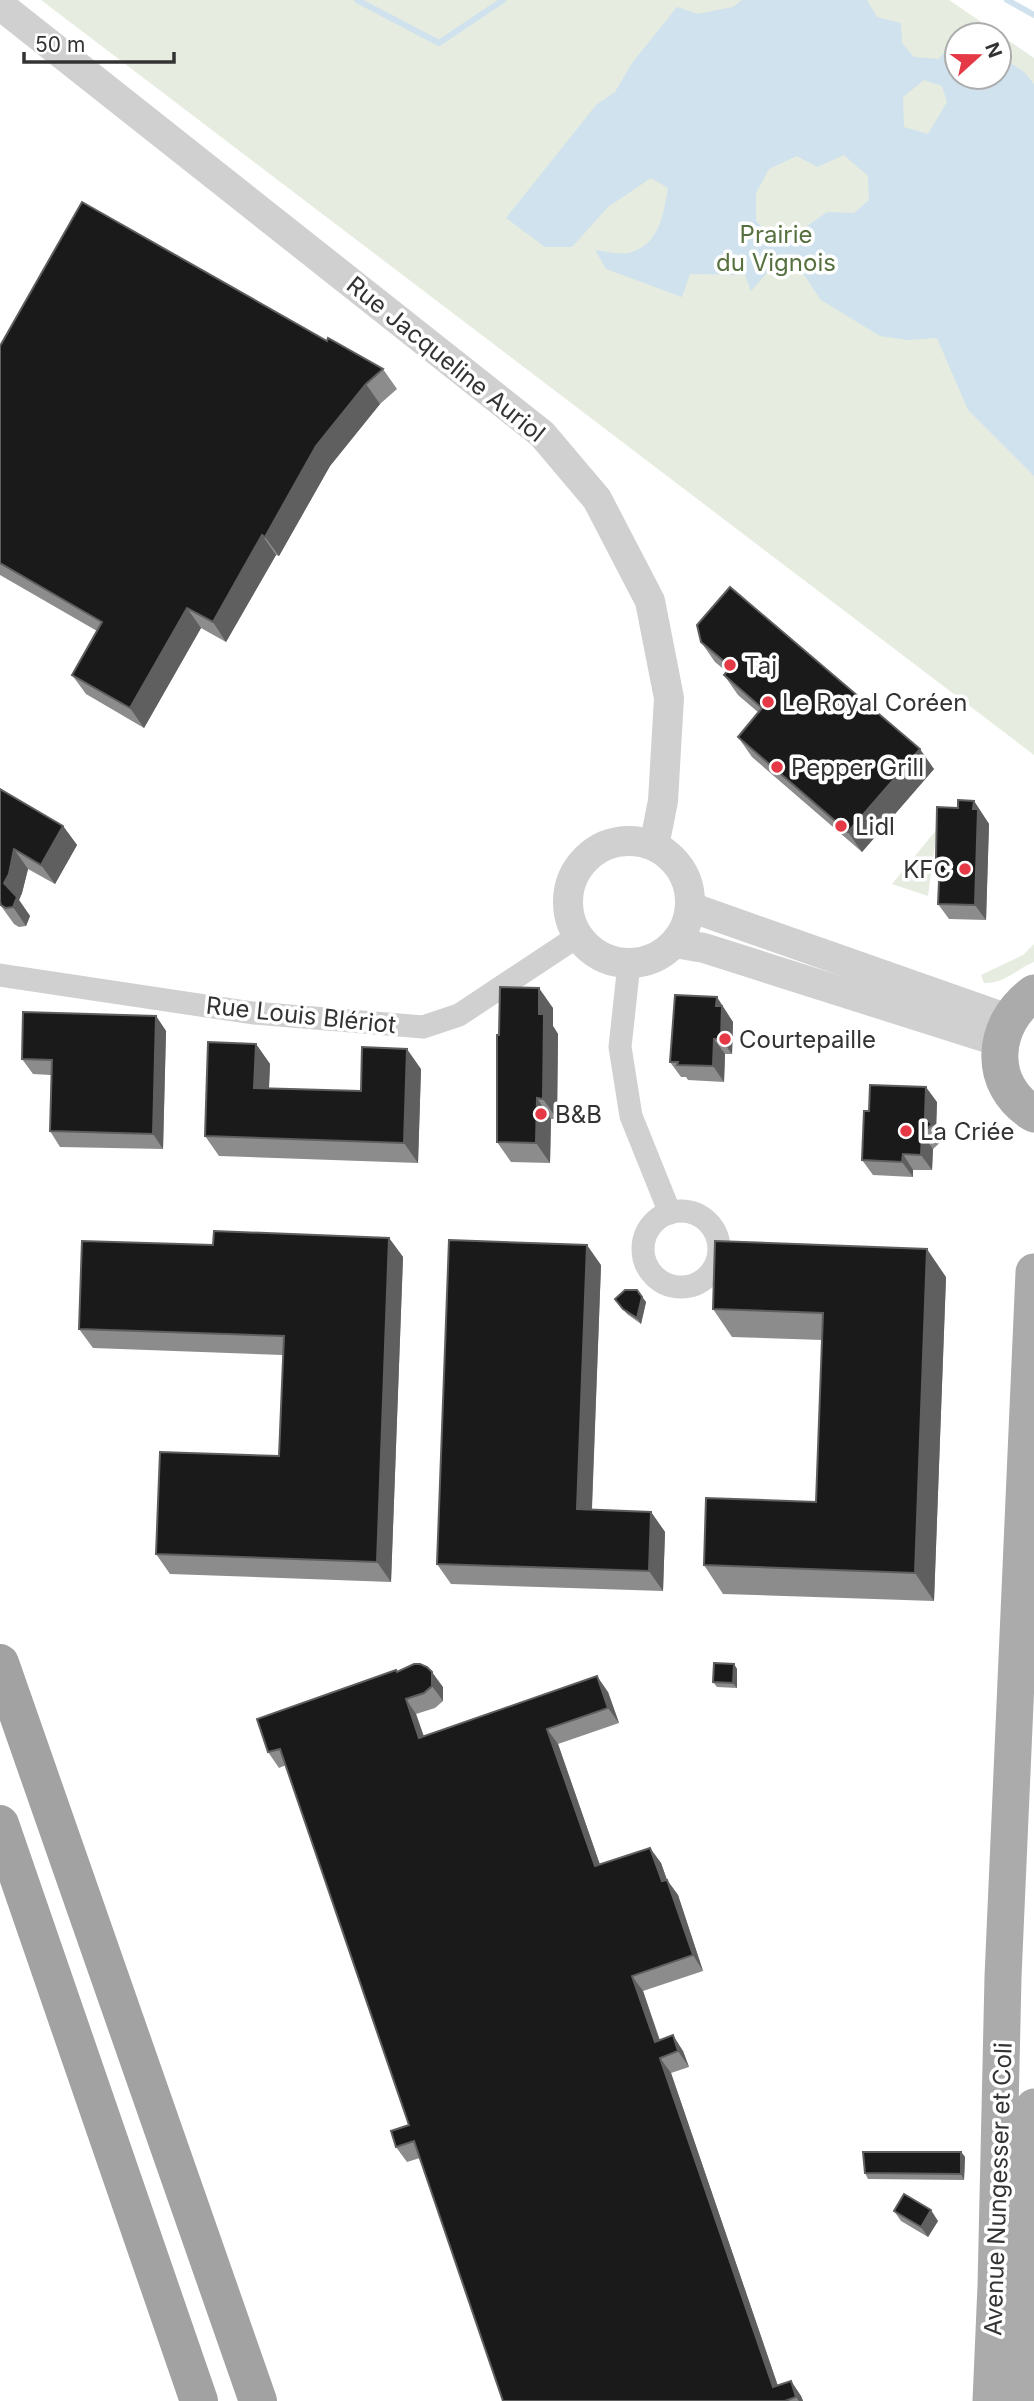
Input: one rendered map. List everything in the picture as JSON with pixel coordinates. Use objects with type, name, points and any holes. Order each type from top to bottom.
[{"type":"highway","points":[[0,1663],[258,2401]]},
{"type":"highway","points":[[0,1824],[199,2401]]},
{"type":"main road","points":[[1034,993],[1021,1002],[1004,1030],[1000,1066],[1008,1089],[1024,1108],[1034,1114]]},
{"type":"main road","name":"Avenue Nungesser et Coli","points":[[991,2401],[996,2286],[1018,1978],[1034,1272]]},
{"type":"main road","name":"Avenue Nungesser et Coli","points":[[1024,2401],[1034,2107]]},
{"type":"street","name":"Rue Jacqueline Auriol","points":[[0,5],[542,434],[597,499],[650,601],[669,698],[663,800],[654,846]]},
{"type":"street","points":[[633,841],[654,846],[672,858],[688,886],[690,907],[686,925],[675,943],[666,951],[647,961],[629,964],[608,960],[593,952],[578,936],[571,922],[568,901],[570,884],[580,865],[594,852],[613,843],[633,841]]},
{"type":"street","points":[[690,907],[1004,1030]]},
{"type":"street","name":"Rue Louis Blériot","points":[[0,975],[253,1013],[423,1027],[459,1015],[578,936]]},
{"type":"street","points":[[675,943],[704,947],[1004,1030]]},
{"type":"street","points":[[629,964],[620,1047],[631,1116],[670,1213]]},
{"type":"green space","name":"Prairie du Vignois","points":[[41,0],[949,0],[980,21],[943,21],[943,91],[1013,91],[1013,44],[1034,58],[1034,755]]},
{"type":"green space","points":[[937,829],[928,896],[892,884]]},
{"type":"green space","points":[[1034,944],[1034,962],[1004,979],[984,983],[981,975],[1023,955]]},
{"type":"water","points":[[742,0],[867,0],[877,17],[901,23],[902,43],[914,57],[939,59],[943,54],[943,89],[942,86],[924,80],[903,97],[904,127],[928,134],[947,102],[944,91],[1013,91],[1013,65],[1034,84],[1034,476],[968,410],[937,338],[908,340],[880,336],[821,300],[800,269],[772,267],[751,291],[745,275],[690,274],[682,297],[606,269],[595,250],[628,253],[647,244],[658,228],[668,188],[651,178],[608,207],[572,247],[545,247],[506,218],[596,105],[615,92],[632,63],[677,7],[698,14],[733,7]],"holes":[[[844,155],[868,176],[869,200],[854,213],[827,212],[793,236],[770,235],[756,221],[756,193],[769,169],[797,156],[817,167]]]},
{"type":"building","points":[[82,202],[327,341],[328,338],[383,369],[366,384],[316,446],[213,622],[187,608],[130,708],[72,675],[102,622],[0,563],[0,346]]},
{"type":"building","points":[[730,587],[920,749],[848,832],[738,737],[762,708],[724,675],[731,667],[701,642],[697,625]]},
{"type":"building","points":[[0,789],[63,826],[41,865],[14,849],[9,874],[4,883],[17,897],[13,907],[6,908],[0,901]]},
{"type":"building","points":[[958,800],[974,801],[973,809],[978,809],[975,905],[938,904],[940,858],[936,858],[937,807],[958,808]]},
{"type":"building","points":[[500,987],[539,988],[539,1014],[544,1014],[543,1099],[537,1098],[536,1143],[497,1142]]},
{"type":"building","points":[[675,995],[717,997],[716,1006],[722,1006],[721,1039],[714,1039],[713,1066],[677,1065],[678,1062],[670,1062]]},
{"type":"building","points":[[23,1012],[156,1016],[153,1134],[50,1131],[52,1060],[22,1059]]},
{"type":"building","points":[[208,1042],[256,1044],[254,1088],[361,1091],[362,1047],[407,1049],[404,1143],[205,1136]]},
{"type":"building","points":[[870,1085],[926,1087],[925,1118],[932,1124],[922,1134],[921,1155],[903,1154],[902,1162],[862,1160],[864,1111],[869,1111]]},
{"type":"building","points":[[214,1231],[389,1238],[377,1562],[156,1554],[160,1452],[279,1456],[284,1336],[79,1329],[82,1241],[213,1245]]},
{"type":"building","points":[[449,1240],[587,1245],[577,1509],[651,1512],[649,1571],[437,1564]]},
{"type":"building","points":[[715,1241],[927,1249],[915,1573],[704,1565],[706,1498],[816,1502],[823,1313],[713,1309]]},
{"type":"building","points":[[625,1290],[637,1290],[642,1297],[637,1318],[623,1309],[615,1299]]},
{"type":"building","points":[[714,1663],[734,1664],[733,1683],[713,1682]]},
{"type":"building","points":[[414,1664],[427,1667],[432,1672],[432,1686],[424,1693],[406,1699],[419,1738],[597,1676],[608,1708],[547,1729],[595,1866],[650,1848],[662,1881],[667,1880],[693,1955],[632,1976],[655,2042],[673,2035],[678,2051],[660,2058],[773,2387],[791,2381],[796,2397],[785,2401],[503,2401],[414,2141],[396,2147],[391,2131],[409,2125],[280,1749],[268,1752],[257,1719]]},
{"type":"building","points":[[863,2152],[961,2152],[961,2174],[865,2173]]},
{"type":"building","points":[[904,2194],[931,2210],[921,2227],[894,2211]]},
{"type":"waterway","points":[[357,0],[439,43],[503,0]]},
{"type":"waterway","points":[[1007,0],[1034,15]]},
{"type":"place","name":"Taj","points":[[730,665]]},
{"type":"place","name":"Le Royal Coréen","points":[[768,702]]},
{"type":"place","name":"Pepper Grill","points":[[777,767]]},
{"type":"place","name":"Lidl","points":[[841,826]]},
{"type":"place","name":"KFC","points":[[965,869]]},
{"type":"place","name":"Courtepaille","points":[[725,1039]]},
{"type":"place","name":"B&B","points":[[541,1114]]},
{"type":"place","name":"La Criée","points":[[906,1131]]}]
